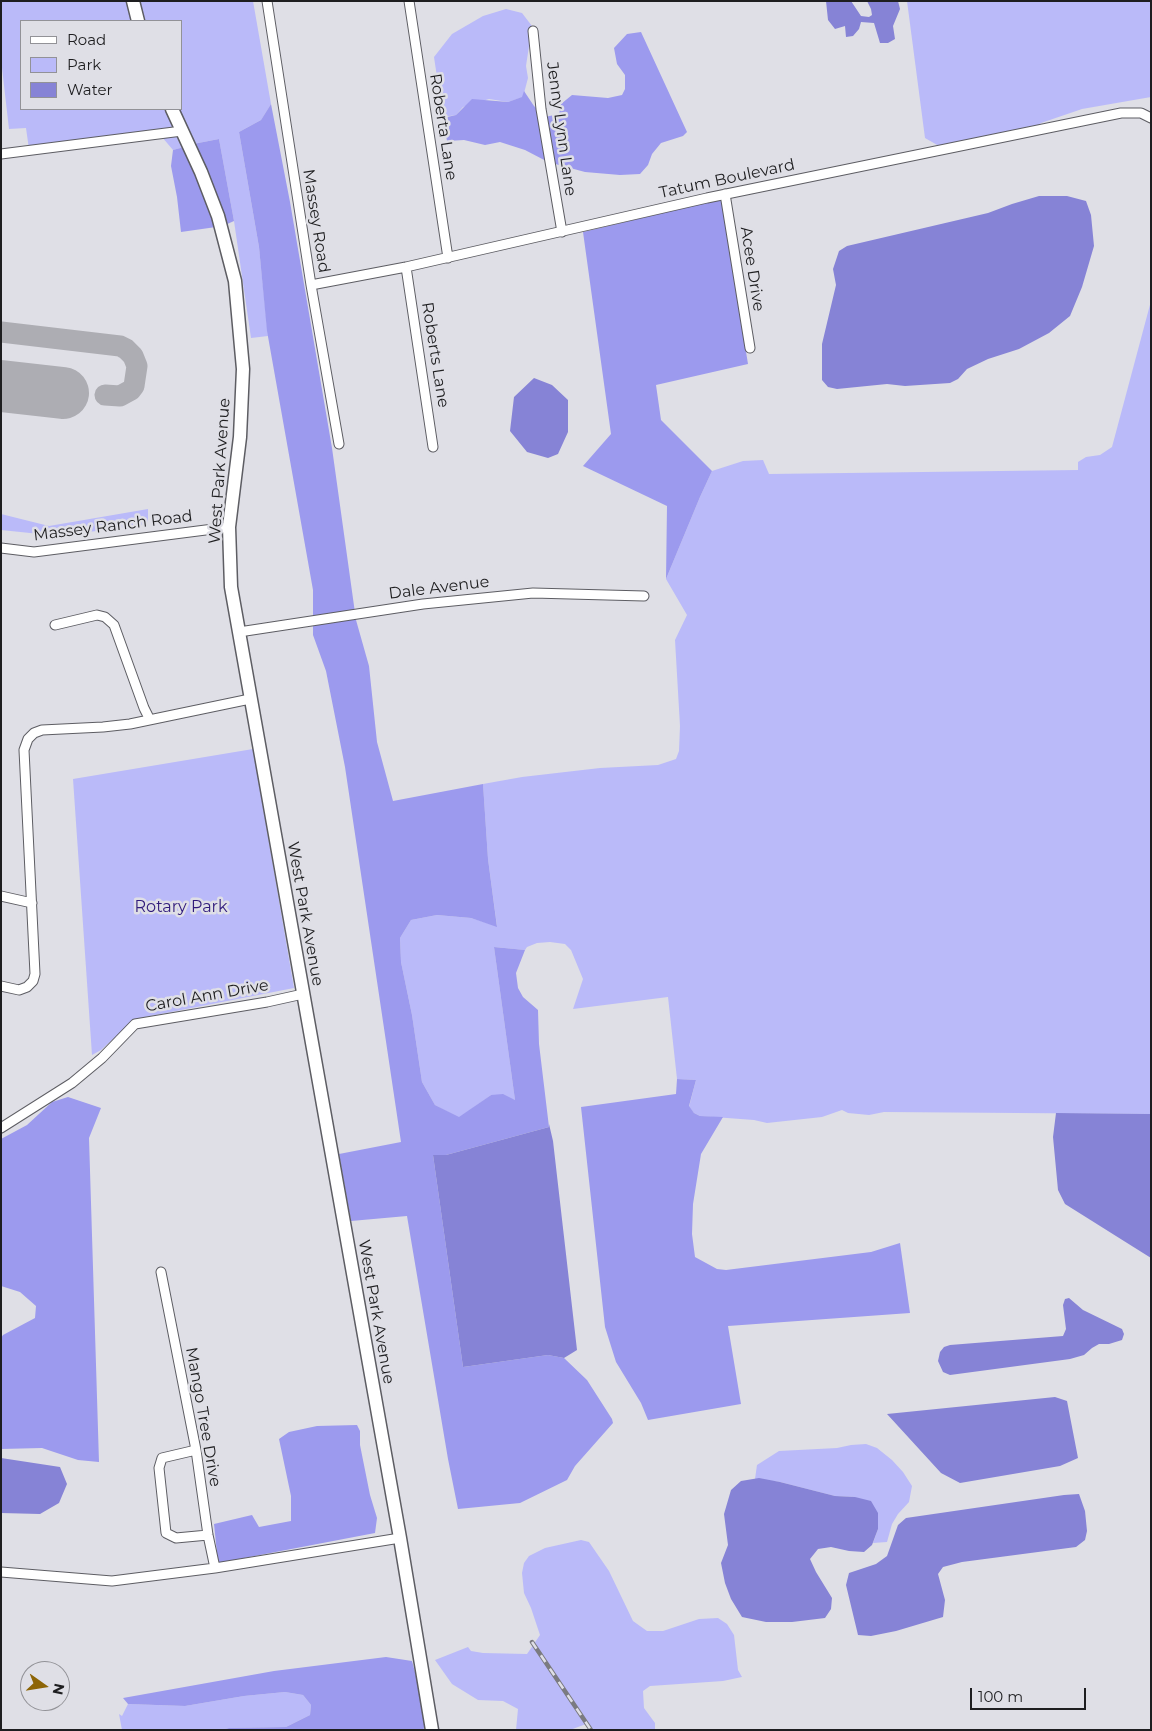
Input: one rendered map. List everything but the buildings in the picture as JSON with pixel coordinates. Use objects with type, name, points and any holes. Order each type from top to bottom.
[{"type":"street","points":[[133,1],[138,20]]},
{"type":"street","name":"Massey Road","points":[[267,1],[311,285],[339,444]]},
{"type":"street","name":"Roberta Lane","points":[[409,1],[448,258]]},
{"type":"street","name":"Jenny Lynn Lane","points":[[532,31],[541,109],[562,232]]},
{"type":"street","name":"West Park Avenue","points":[[172,110],[201,172],[218,216],[235,281],[243,369],[240,437],[229,527],[231,588],[400,1538],[432,1730]]},
{"type":"street","name":"Tatum Boulevard","points":[[311,285],[448,258],[725,194],[1121,114],[1141,113],[1151,118]]},
{"type":"street","points":[[1,154],[182,131]]},
{"type":"street","name":"Acee Drive","points":[[725,194],[750,348]]},
{"type":"street","name":"Roberts Lane","points":[[406,267],[433,447]]},
{"type":"street","name":"Massey Ranch Road","points":[[1,548],[34,552],[229,527]]},
{"type":"street","name":"Dale Avenue","points":[[239,632],[423,604],[533,593],[644,596]]},
{"type":"street","points":[[55,625],[97,614],[105,616],[114,626],[149,718]]},
{"type":"street","points":[[1,986],[19,990],[27,988],[33,981],[35,974],[24,750],[28,739],[42,730],[103,728],[250,699]]},
{"type":"street","points":[[1,896],[32,903]]},
{"type":"street","name":"Carol Ann Drive","points":[[1,1128],[72,1083],[102,1058],[135,1024],[267,1002],[303,994]]},
{"type":"street","name":"Mango Tree Drive","points":[[161,1272],[196,1450],[208,1535],[215,1568]]},
{"type":"street","points":[[196,1450],[162,1458],[159,1468],[166,1533],[176,1538],[208,1535]]},
{"type":"street","points":[[1,1572],[112,1581],[215,1568],[400,1538]]},
{"type":"green space","points":[[1,1],[128,1],[133,20],[20,20],[20,110],[167,110],[184,147],[173,150],[156,130],[29,149],[26,128],[9,129],[1,59]]},
{"type":"green space","points":[[137,1],[253,1],[271,104],[261,120],[239,132],[259,247],[268,336],[251,338],[234,221],[219,139],[193,144],[177,110],[182,110],[182,20],[142,20]]},
{"type":"green space","points":[[907,1],[1151,1],[1151,97],[1082,109],[1041,123],[1026,135],[939,146],[925,138]]},
{"type":"green space","points":[[506,9],[522,13],[532,26],[526,66],[528,78],[523,97],[508,102],[489,99],[463,107],[456,115],[443,117],[434,57],[452,34],[483,16]]},
{"type":"green space","points":[[1151,301],[1151,1114],[884,1112],[869,1115],[848,1113],[842,1110],[822,1117],[767,1123],[754,1120],[700,1116],[689,1107],[696,1080],[677,1079],[668,997],[573,1009],[583,979],[571,950],[565,944],[550,942],[537,943],[527,947],[525,950],[494,947],[515,1100],[491,1095],[459,1118],[435,1105],[422,1082],[412,1015],[401,962],[400,938],[411,920],[437,915],[471,918],[497,926],[488,859],[483,784],[522,777],[600,768],[658,765],[676,759],[679,751],[680,726],[675,640],[687,615],[666,579],[712,471],[743,461],[763,460],[769,474],[1078,470],[1078,462],[1086,457],[1100,455],[1112,447]]},
{"type":"green space","points":[[148,509],[148,524],[59,536],[1,530],[1,514],[49,526]]},
{"type":"green space","name":"Rotary Park","points":[[253,749],[294,988],[135,1019],[101,1050],[92,1055],[73,779]]},
{"type":"green space","points":[[866,1444],[877,1448],[892,1460],[912,1486],[909,1502],[892,1524],[887,1542],[873,1543],[878,1529],[855,1497],[835,1496],[780,1482],[755,1479],[757,1465],[779,1451],[837,1448]]},
{"type":"green space","points":[[581,1540],[589,1542],[609,1571],[633,1621],[647,1631],[663,1631],[699,1619],[718,1618],[727,1624],[734,1635],[738,1670],[742,1677],[723,1681],[650,1686],[643,1691],[644,1708],[655,1723],[655,1730],[591,1730],[586,1724],[570,1730],[516,1730],[518,1709],[503,1701],[478,1700],[452,1684],[435,1660],[468,1647],[471,1651],[483,1653],[527,1654],[540,1635],[524,1593],[522,1573],[524,1563],[529,1556],[545,1548]]},
{"type":"green space","points":[[285,1692],[303,1695],[311,1705],[310,1715],[286,1727],[229,1728],[221,1730],[122,1730],[119,1714],[122,1716],[128,1704],[185,1706],[244,1696]]},
{"type":"shaded area","points":[[641,32],[687,132],[683,136],[661,143],[652,154],[648,165],[640,174],[620,175],[585,172],[548,162],[525,150],[500,142],[485,145],[464,140],[447,141],[443,118],[456,115],[472,99],[508,102],[522,97],[524,91],[534,106],[545,117],[559,114],[561,104],[572,95],[608,98],[622,95],[625,89],[625,75],[617,64],[614,48],[627,34]]},
{"type":"shaded area","points":[[271,104],[290,202],[332,448],[356,620],[369,666],[377,742],[393,801],[483,784],[488,859],[497,927],[471,918],[437,915],[411,920],[400,938],[401,962],[412,1015],[422,1082],[435,1105],[459,1117],[491,1095],[503,1094],[515,1100],[494,947],[525,950],[516,973],[518,988],[523,997],[538,1010],[539,1044],[549,1127],[446,1155],[433,1155],[463,1367],[548,1355],[564,1358],[587,1380],[613,1423],[575,1466],[567,1480],[520,1503],[458,1509],[407,1216],[351,1221],[339,1154],[401,1142],[345,767],[326,671],[313,635],[313,590],[267,331],[259,247],[239,132],[261,120]]},
{"type":"shaded area","points":[[219,139],[234,221],[225,225],[193,144]]},
{"type":"shaded area","points":[[184,147],[216,227],[181,232],[171,166],[173,150]]},
{"type":"shaded area","points":[[721,199],[748,364],[656,385],[661,420],[712,471],[666,579],[667,506],[583,466],[611,434],[583,232]]},
{"type":"shaded area","points":[[677,1079],[696,1080],[689,1106],[694,1113],[700,1116],[723,1117],[701,1154],[693,1204],[692,1234],[695,1257],[717,1269],[726,1270],[871,1252],[900,1243],[910,1313],[728,1326],[741,1404],[648,1420],[641,1403],[616,1362],[605,1327],[581,1107],[676,1094]]},
{"type":"shaded area","points":[[68,1097],[101,1108],[89,1138],[99,1462],[78,1460],[42,1448],[1,1449],[1,1338],[3,1335],[35,1318],[36,1306],[20,1292],[1,1286],[1,1139],[27,1125],[52,1102]]},
{"type":"shaded area","points":[[357,1425],[360,1431],[360,1445],[370,1495],[377,1518],[375,1533],[218,1563],[214,1524],[252,1515],[259,1527],[291,1521],[291,1496],[279,1439],[289,1432],[317,1426]]},
{"type":"shaded area","points":[[386,1657],[412,1661],[420,1691],[425,1726],[423,1730],[221,1730],[229,1728],[286,1727],[310,1715],[311,1705],[303,1695],[285,1692],[244,1696],[185,1706],[128,1704],[123,1698],[274,1671]]},
{"type":"water","points":[[826,1],[851,1],[861,16],[869,17],[872,15],[867,1],[898,1],[900,9],[893,26],[895,39],[888,43],[880,43],[874,23],[861,22],[859,29],[853,36],[846,37],[845,26],[835,29],[828,20]]},
{"type":"water","points":[[1039,196],[1067,196],[1086,201],[1091,215],[1094,246],[1082,287],[1070,316],[1049,333],[1019,349],[988,359],[967,369],[958,379],[950,383],[905,386],[887,384],[837,389],[828,387],[822,380],[822,344],[836,285],[833,269],[839,251],[847,246],[988,213]]},
{"type":"water","points":[[534,378],[552,385],[568,400],[568,432],[558,454],[548,458],[527,452],[510,431],[514,397]]},
{"type":"water","points":[[1056,1113],[1151,1114],[1151,1258],[1065,1204],[1058,1190],[1053,1137]]},
{"type":"water","points":[[549,1124],[553,1141],[577,1350],[564,1358],[548,1355],[463,1367],[433,1155],[446,1155],[549,1127]]},
{"type":"water","points":[[1069,1298],[1083,1310],[1122,1329],[1124,1334],[1122,1340],[1109,1344],[1099,1344],[1084,1355],[1070,1359],[950,1375],[943,1372],[938,1361],[940,1352],[944,1347],[950,1345],[1063,1336],[1066,1329],[1063,1305],[1065,1299]]},
{"type":"water","points":[[1055,1397],[1067,1401],[1078,1458],[1060,1466],[960,1483],[941,1473],[887,1414]]},
{"type":"water","points":[[1,1458],[60,1467],[67,1484],[59,1503],[40,1514],[1,1513]]},
{"type":"water","points":[[759,1478],[835,1496],[855,1497],[871,1501],[878,1513],[878,1529],[872,1545],[864,1552],[831,1547],[818,1549],[810,1559],[832,1598],[831,1609],[825,1618],[792,1622],[766,1622],[742,1617],[731,1599],[721,1563],[728,1545],[724,1514],[731,1490],[741,1481]]},
{"type":"water","points":[[1079,1494],[1085,1511],[1087,1531],[1085,1540],[1076,1547],[962,1562],[943,1567],[938,1574],[945,1600],[943,1617],[896,1631],[871,1636],[858,1635],[846,1585],[849,1573],[876,1564],[887,1556],[898,1525],[906,1518]]},
{"type":"taxiway","points":[[1,332],[120,346],[126,349],[133,356],[137,366],[134,386],[131,390],[120,396],[105,395]]},
{"type":"runway","points":[[1,386],[63,393]]},
{"type":"railway","points":[[532,1642],[591,1730]]}]
